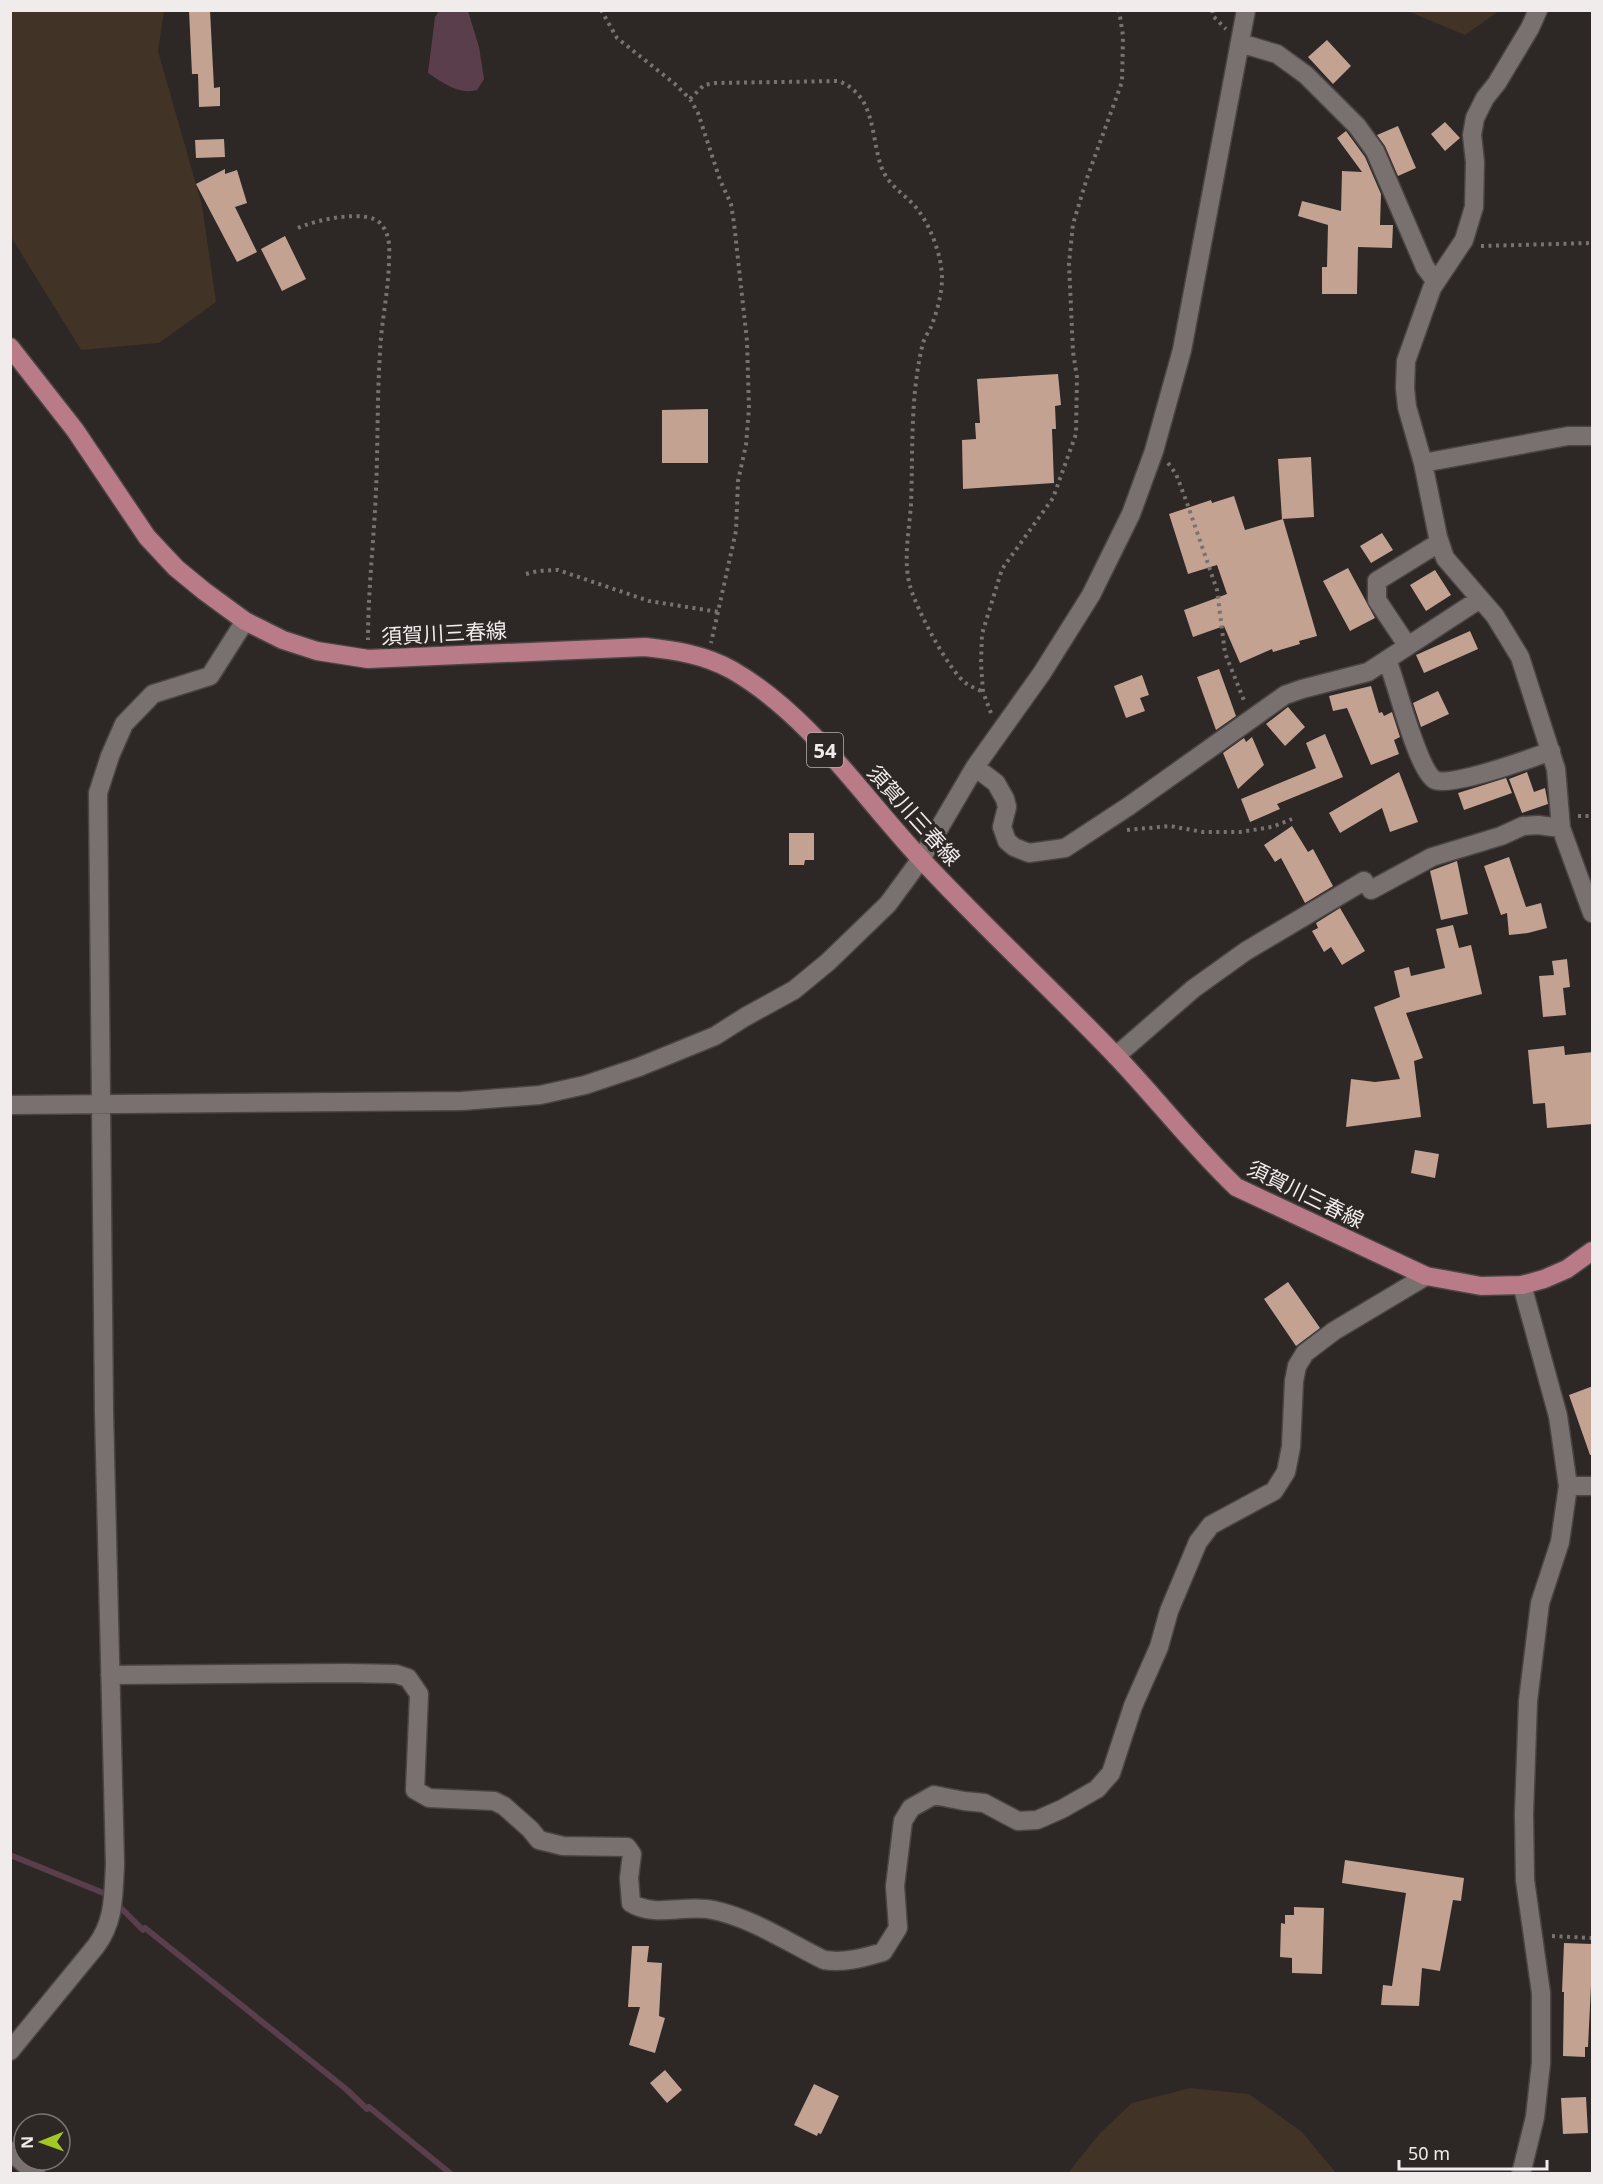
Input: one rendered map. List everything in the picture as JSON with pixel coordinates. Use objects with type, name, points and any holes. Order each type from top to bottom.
[{"type":"main road","name":"須賀川三春線","points":[[10,347],[75,430],[147,537],[176,568],[245,621],[283,640],[317,651],[368,659],[635,647],[677,650],[706,658],[731,669],[780,704],[806,729],[921,859],[1116,1056],[1212,1164],[1236,1186],[1426,1276],[1481,1286],[1522,1285],[1545,1279],[1567,1269],[1593,1251]]},
{"type":"street","points":[[10,1105],[462,1101],[540,1095],[585,1085],[660,1059],[715,1036],[794,990],[828,962],[888,904],[921,859],[975,767],[1042,673],[1091,596],[1131,514],[1154,451],[1182,350],[1246,10]]},
{"type":"street","points":[[1538,10],[1530,28],[1497,83],[1485,98],[1475,118],[1472,135],[1475,162],[1474,207],[1464,240],[1432,288],[1406,361],[1407,407],[1424,464],[1444,558],[1495,616],[1520,657],[1551,751],[1558,780],[1558,809],[1561,828],[1593,913]]},
{"type":"street","points":[[1240,43],[1277,54],[1306,75],[1358,126],[1375,151],[1425,267],[1436,282]]},
{"type":"street","points":[[1424,464],[1568,436],[1593,436]]},
{"type":"street","points":[[1407,645],[1377,600],[1377,581],[1432,547],[1440,545]]},
{"type":"street","points":[[975,767],[996,783],[1005,799],[1006,807],[1002,827],[1007,841],[1014,847],[1029,853],[1065,848],[1109,820],[1285,695],[1368,672],[1480,599]]},
{"type":"street","points":[[10,2051],[96,1946],[106,1932],[112,1913],[115,1865],[104,1413],[98,793],[110,756],[124,724],[153,694],[210,676],[245,621]]},
{"type":"street","points":[[1388,660],[1425,771],[1436,781],[1448,782],[1461,779],[1551,751]]},
{"type":"street","points":[[1116,1056],[1193,989],[1237,957],[1368,885],[1432,857],[1501,836],[1523,826],[1561,828]]},
{"type":"street","points":[[110,1675],[346,1673],[396,1674],[408,1678],[419,1694],[415,1790],[429,1798],[494,1801],[504,1806],[531,1829],[539,1840],[563,1846],[627,1847],[632,1854],[629,1878],[631,1903],[648,1910],[701,1908],[728,1913],[824,1960],[838,1962],[855,1960],[883,1952],[898,1928],[895,1886],[903,1821],[911,1808],[934,1795],[964,1802],[984,1803],[1018,1821],[1037,1820],[1097,1789],[1112,1773],[1133,1706],[1159,1647],[1169,1611],[1198,1542],[1211,1525],[1274,1491],[1286,1472],[1291,1447],[1294,1381],[1297,1366],[1305,1353],[1334,1331],[1426,1276]]},
{"type":"street","points":[[1521,2174],[1535,2117],[1541,2063],[1541,1993],[1525,1880],[1524,1814],[1528,1701],[1540,1603],[1560,1542],[1568,1486],[1558,1416],[1522,1285]]},
{"type":"street","points":[[1568,1486],[1593,1486]]},
{"type":"street","points":[[10,2151],[36,2174]]},
{"type":"path","points":[[601,10],[617,38],[675,84],[690,99],[698,113],[730,204],[739,252],[749,384],[746,445],[738,481],[736,531],[719,612],[706,658]]},
{"type":"path","points":[[1001,733],[983,692],[982,634],[1002,569],[1053,498],[1076,434],[1077,377],[1073,352],[1069,263],[1073,224],[1122,82],[1123,36],[1119,10]]},
{"type":"path","points":[[690,99],[704,86],[716,83],[839,81],[847,85],[865,102],[881,165],[888,180],[919,211],[926,225],[933,240],[942,278],[936,313],[922,345],[919,364],[911,441],[911,506],[906,562],[910,586],[920,611],[947,660],[965,683],[983,692]]},
{"type":"path","points":[[298,228],[310,222],[366,216],[379,221],[386,230],[388,239],[389,259],[380,354],[379,438],[368,622],[368,659]]},
{"type":"path","points":[[1459,246],[1593,243]]},
{"type":"path","points":[[1154,451],[1165,458],[1176,474],[1187,503],[1217,590],[1225,653],[1251,720]]},
{"type":"path","points":[[526,574],[558,570],[649,601],[719,612]]},
{"type":"path","points":[[1109,820],[1119,829],[1170,826],[1222,833],[1255,831],[1292,819]]},
{"type":"path","points":[[1533,1935],[1593,1938]]},
{"type":"shaded area","points":[[11,10],[164,11],[158,51],[202,205],[216,302],[159,343],[81,350],[11,237]]},
{"type":"shaded area","points":[[1499,10],[1465,35],[1407,11]]},
{"type":"shaded area","points":[[439,11],[468,11],[479,47],[484,79],[477,90],[457,89],[428,73],[435,17]]},
{"type":"shaded area","points":[[1190,2088],[1249,2094],[1302,2132],[1336,2173],[1068,2173],[1100,2133],[1132,2103]]},
{"type":"building","points":[[189,10],[210,10],[214,88],[220,87],[220,106],[199,107],[198,74],[192,74]]},
{"type":"building","points":[[1327,40],[1351,66],[1333,84],[1308,57]]},
{"type":"building","points":[[1445,122],[1460,138],[1445,151],[1431,134]]},
{"type":"building","points":[[1398,126],[1416,168],[1398,176],[1385,146],[1377,135]]},
{"type":"building","points":[[1346,131],[1365,157],[1381,194],[1380,225],[1393,225],[1392,248],[1358,247],[1357,294],[1322,294],[1322,267],[1327,267],[1328,225],[1298,216],[1302,201],[1341,211],[1342,171],[1362,172],[1337,138]]},
{"type":"building","points":[[224,139],[225,157],[196,158],[195,140]]},
{"type":"building","points":[[225,169],[225,174],[237,170],[247,203],[235,207],[257,252],[237,262],[196,184]]},
{"type":"building","points":[[285,236],[306,279],[282,291],[261,249]]},
{"type":"building","points":[[1058,374],[1061,405],[1055,406],[1056,429],[1052,429],[1054,483],[963,489],[962,440],[976,439],[975,423],[980,423],[977,379]]},
{"type":"building","points":[[708,409],[708,463],[662,463],[662,410]]},
{"type":"building","points":[[1311,457],[1314,517],[1282,519],[1278,459]]},
{"type":"building","points":[[1234,496],[1245,530],[1283,519],[1317,636],[1273,652],[1272,649],[1240,663],[1224,626],[1193,637],[1184,610],[1227,594],[1217,565],[1188,574],[1169,514],[1211,500],[1212,503]]},
{"type":"building","points":[[1382,533],[1393,550],[1371,563],[1360,546]]},
{"type":"building","points":[[1348,568],[1375,618],[1350,631],[1323,581]]},
{"type":"building","points":[[1435,570],[1451,595],[1426,611],[1410,585]]},
{"type":"building","points":[[1470,631],[1478,649],[1424,673],[1416,655]]},
{"type":"building","points":[[1219,669],[1236,716],[1216,730],[1197,677]]},
{"type":"building","points":[[1142,675],[1149,695],[1140,698],[1145,711],[1126,718],[1114,686]]},
{"type":"building","points":[[1371,686],[1379,713],[1382,712],[1384,716],[1392,712],[1400,737],[1394,740],[1399,754],[1371,765],[1347,708],[1333,711],[1329,696]]},
{"type":"building","points":[[1438,691],[1449,714],[1421,727],[1413,703]]},
{"type":"building","points":[[1288,707],[1305,727],[1285,746],[1266,724]]},
{"type":"building","points":[[1325,734],[1343,777],[1277,804],[1280,809],[1250,822],[1241,799],[1316,768],[1306,743]]},
{"type":"building","points":[[1252,737],[1264,765],[1238,789],[1223,753],[1244,738],[1246,742]]},
{"type":"building","points":[[1399,772],[1418,822],[1390,832],[1382,808],[1340,833],[1329,813]]},
{"type":"building","points":[[1527,772],[1534,792],[1545,788],[1548,804],[1522,813],[1509,779]]},
{"type":"building","points":[[1506,778],[1512,793],[1464,810],[1458,793]]},
{"type":"building","points":[[1292,826],[1308,852],[1313,849],[1333,886],[1305,903],[1281,858],[1275,862],[1264,845]]},
{"type":"building","points":[[789,833],[814,833],[814,860],[805,860],[804,865],[789,865]]},
{"type":"building","points":[[1509,857],[1526,907],[1541,903],[1547,928],[1509,935],[1507,913],[1501,915],[1484,866]]},
{"type":"building","points":[[1457,861],[1468,914],[1441,920],[1430,871]]},
{"type":"building","points":[[1340,908],[1365,951],[1342,965],[1331,947],[1324,952],[1312,931],[1318,928],[1316,923]]},
{"type":"building","points":[[1453,925],[1459,948],[1471,945],[1482,994],[1406,1013],[1423,1058],[1414,1061],[1421,1117],[1346,1127],[1351,1079],[1375,1082],[1400,1079],[1374,1007],[1400,997],[1394,971],[1409,967],[1411,976],[1445,968],[1436,929]]},
{"type":"building","points":[[1567,959],[1570,987],[1563,988],[1566,1015],[1543,1017],[1539,976],[1554,975],[1552,961]]},
{"type":"building","points":[[1564,1046],[1565,1055],[1593,1052],[1593,1124],[1547,1128],[1545,1103],[1533,1104],[1528,1050]]},
{"type":"building","points":[[1415,1150],[1439,1154],[1435,1178],[1411,1173]]},
{"type":"building","points":[[1288,1282],[1320,1328],[1296,1346],[1264,1299]]},
{"type":"building","points":[[1593,1386],[1593,1455],[1590,1455],[1569,1395]]},
{"type":"building","points":[[1345,1860],[1464,1878],[1461,1901],[1453,1900],[1440,1971],[1422,1968],[1419,2006],[1381,2005],[1383,1985],[1392,1986],[1406,1893],[1342,1883]]},
{"type":"building","points":[[1294,1907],[1324,1908],[1322,1974],[1292,1973],[1292,1958],[1280,1957],[1281,1923],[1285,1924],[1285,1915],[1294,1915]]},
{"type":"building","points":[[1564,1943],[1593,1944],[1588,2047],[1585,2047],[1585,2057],[1563,2056]]},
{"type":"building","points":[[632,1946],[649,1946],[647,1962],[662,1963],[659,2016],[665,2018],[655,2053],[629,2045],[640,2007],[628,2007]]},
{"type":"building","points":[[665,2070],[682,2090],[667,2103],[650,2083]]},
{"type":"building","points":[[814,2084],[839,2096],[821,2134],[818,2133],[817,2136],[794,2125]]},
{"type":"building","points":[[1586,2097],[1588,2133],[1563,2134],[1561,2098]]},
{"type":"waterway","points":[[10,1855],[109,1897]]},
{"type":"waterway","points":[[117,1904],[143,1930],[145,1928],[346,2089],[367,2109],[369,2107],[451,2174]]}]
